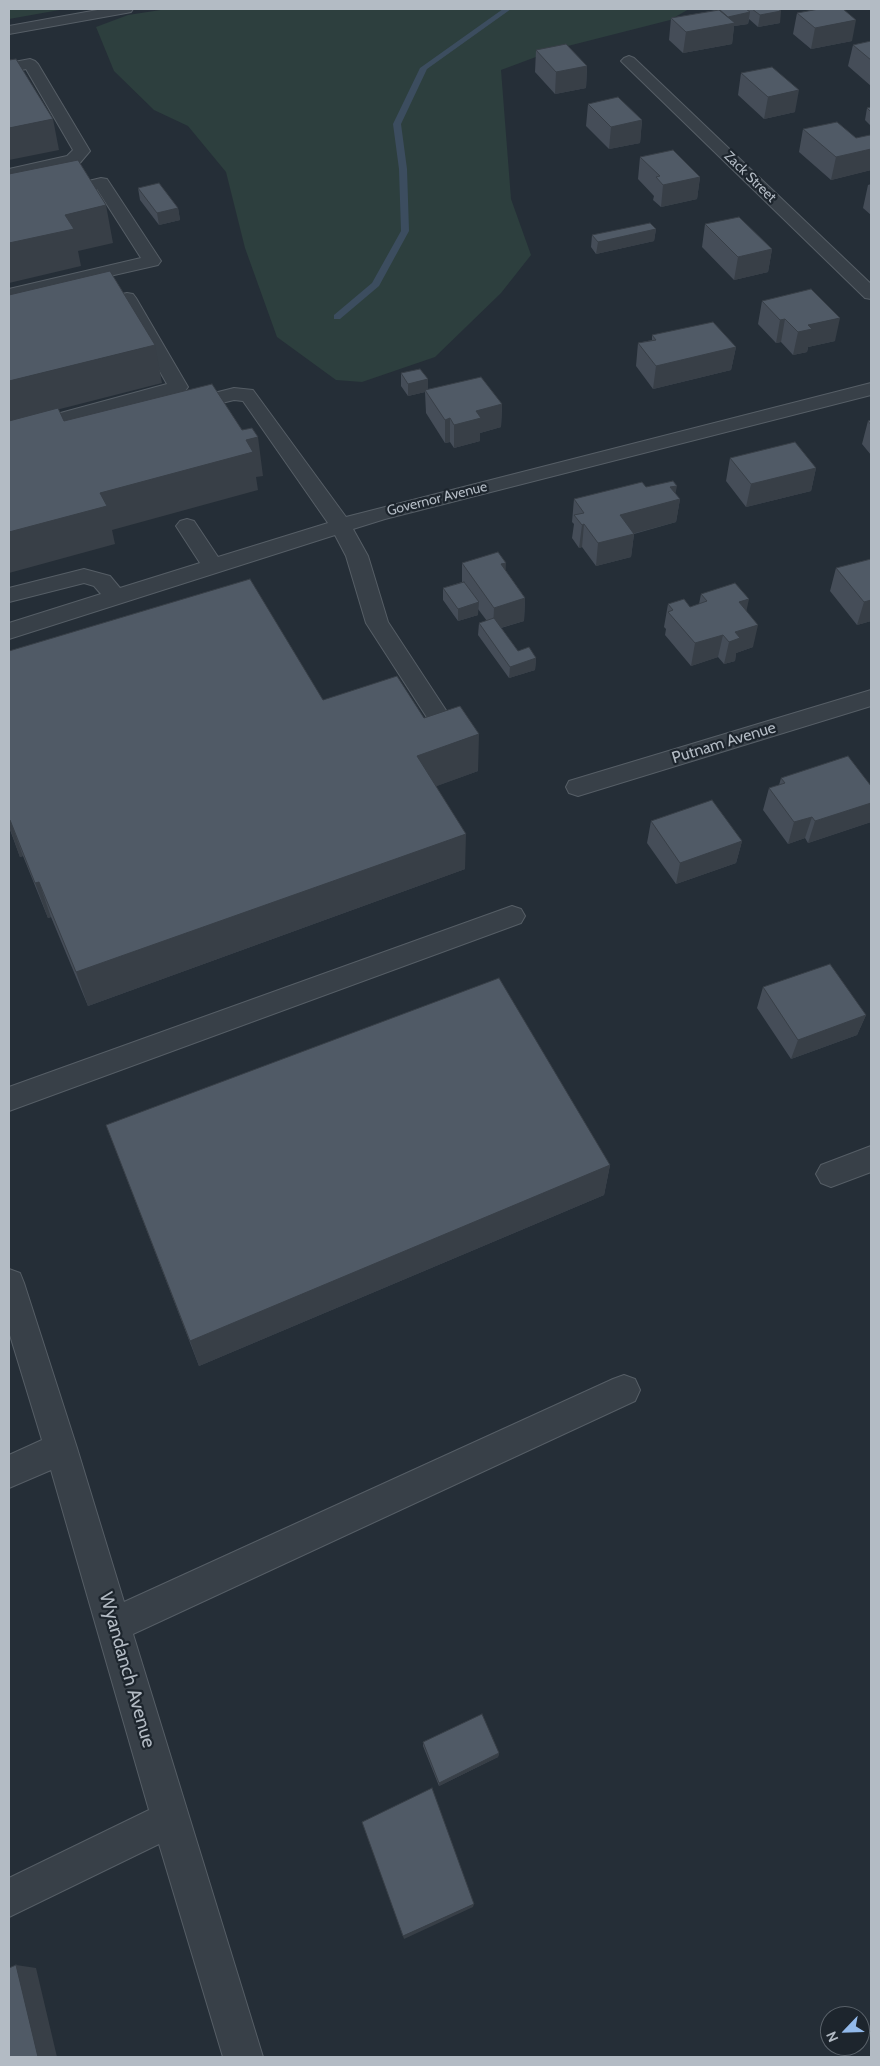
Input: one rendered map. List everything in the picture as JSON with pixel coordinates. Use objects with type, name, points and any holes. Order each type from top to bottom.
[{"type":"street","points":[[9,174],[73,160],[82,151],[9,30],[126,9]]},
{"type":"street","points":[[9,68],[23,53]]},
{"type":"street","name":"Zack Street","points":[[629,61],[871,294]]},
{"type":"street","points":[[9,205],[101,183],[152,261],[9,294]]},
{"type":"street","points":[[9,433],[178,387],[127,298],[72,310]]},
{"type":"street","name":"Governor Avenue","points":[[9,631],[378,514],[871,389]]},
{"type":"street","points":[[170,410],[227,396],[246,394],[250,397],[341,526],[357,556],[377,624],[444,727]]},
{"type":"street","points":[[187,526],[213,566]]},
{"type":"street","points":[[9,595],[84,576],[102,581],[115,597]]},
{"type":"street","name":"Putnam Avenue","points":[[578,787],[871,698]]},
{"type":"street","points":[[9,1099],[512,916]]},
{"type":"street","points":[[831,1174],[871,1159]]},
{"type":"street","name":"Wyandanch Avenue","points":[[9,1283],[61,1448],[170,1818],[244,2057]]},
{"type":"street","points":[[114,1625],[624,1390]]},
{"type":"street","points":[[9,1472],[61,1448]]},
{"type":"street","points":[[9,1898],[170,1818]]},
{"type":"shaded area","points":[[9,9],[65,9],[9,19]]},
{"type":"shaded area","points":[[167,9],[689,9],[670,20],[560,48],[501,70],[511,199],[531,255],[501,293],[435,357],[362,382],[336,380],[277,337],[245,248],[226,172],[188,126],[154,110],[114,71],[96,27],[128,15]]},
{"type":"building","points":[[719,9],[746,9],[750,12],[728,17]]},
{"type":"building","points":[[752,9],[778,9],[781,11],[760,15]]},
{"type":"building","points":[[819,9],[843,9],[856,20],[815,28],[797,13]]},
{"type":"building","points":[[719,10],[735,23],[686,32],[671,18]]},
{"type":"building","points":[[871,41],[871,60],[853,45]]},
{"type":"building","points":[[566,44],[587,66],[556,72],[536,50]]},
{"type":"building","points":[[16,59],[53,119],[9,128],[9,60]]},
{"type":"building","points":[[772,67],[799,90],[768,97],[741,73]]},
{"type":"building","points":[[618,97],[642,120],[611,127],[588,104]]},
{"type":"building","points":[[837,122],[856,138],[870,135],[871,149],[836,157],[803,129]]},
{"type":"building","points":[[673,150],[700,177],[663,185],[656,177],[660,176],[640,157]]},
{"type":"building","points":[[78,160],[106,205],[65,215],[74,229],[9,243],[9,174]]},
{"type":"building","points":[[159,183],[178,208],[157,213],[138,188]]},
{"type":"building","points":[[739,217],[772,249],[738,257],[705,224]]},
{"type":"building","points":[[650,223],[656,229],[598,242],[592,235]]},
{"type":"building","points":[[110,271],[155,345],[9,381],[9,295]]},
{"type":"building","points":[[811,289],[840,318],[808,325],[812,329],[798,332],[785,319],[780,320],[762,301]]},
{"type":"building","points":[[713,322],[736,347],[656,366],[638,343],[656,340],[652,335]]},
{"type":"building","points":[[420,369],[428,379],[408,384],[401,373]]},
{"type":"building","points":[[481,377],[502,404],[476,411],[481,418],[454,425],[450,418],[445,420],[425,390]]},
{"type":"building","points":[[212,384],[242,430],[252,428],[258,437],[246,440],[253,452],[100,493],[107,506],[9,532],[9,421],[58,408],[64,421]]},
{"type":"building","points":[[795,442],[816,468],[751,484],[730,458]]},
{"type":"building","points":[[673,481],[677,486],[670,487],[680,499],[620,515],[634,534],[598,543],[584,524],[582,525],[574,515],[584,513],[574,499],[642,482],[646,487]]},
{"type":"building","points":[[498,552],[506,563],[501,564],[525,598],[494,608],[462,563]]},
{"type":"building","points":[[871,559],[871,600],[864,602],[836,568]]},
{"type":"building","points":[[250,579],[323,700],[397,676],[424,718],[460,706],[479,734],[417,756],[466,834],[76,972],[39,882],[35,883],[9,821],[9,651]]},
{"type":"building","points":[[464,582],[479,602],[458,609],[443,588]]},
{"type":"building","points":[[735,583],[749,599],[739,602],[758,625],[735,632],[740,638],[729,642],[723,635],[695,643],[668,612],[673,610],[668,604],[684,599],[690,607],[707,601],[701,594]]},
{"type":"building","points":[[494,618],[518,651],[529,647],[536,658],[510,667],[479,623]]},
{"type":"building","points":[[848,756],[871,786],[871,803],[815,821],[812,817],[794,822],[769,788],[785,783],[781,778]]},
{"type":"building","points":[[712,800],[742,841],[680,863],[651,821]]},
{"type":"building","points":[[830,964],[866,1015],[798,1040],[763,987]]},
{"type":"building","points":[[499,978],[610,1165],[190,1341],[106,1125]]},
{"type":"building","points":[[482,1714],[499,1753],[439,1783],[423,1742]]},
{"type":"building","points":[[432,1788],[474,1904],[403,1936],[362,1822]]},
{"type":"building","points":[[16,1965],[38,2057],[9,2057],[9,1968]]},
{"type":"waterway","points":[[337,317],[376,284],[405,231],[403,169],[397,124],[424,68],[507,9]]}]
